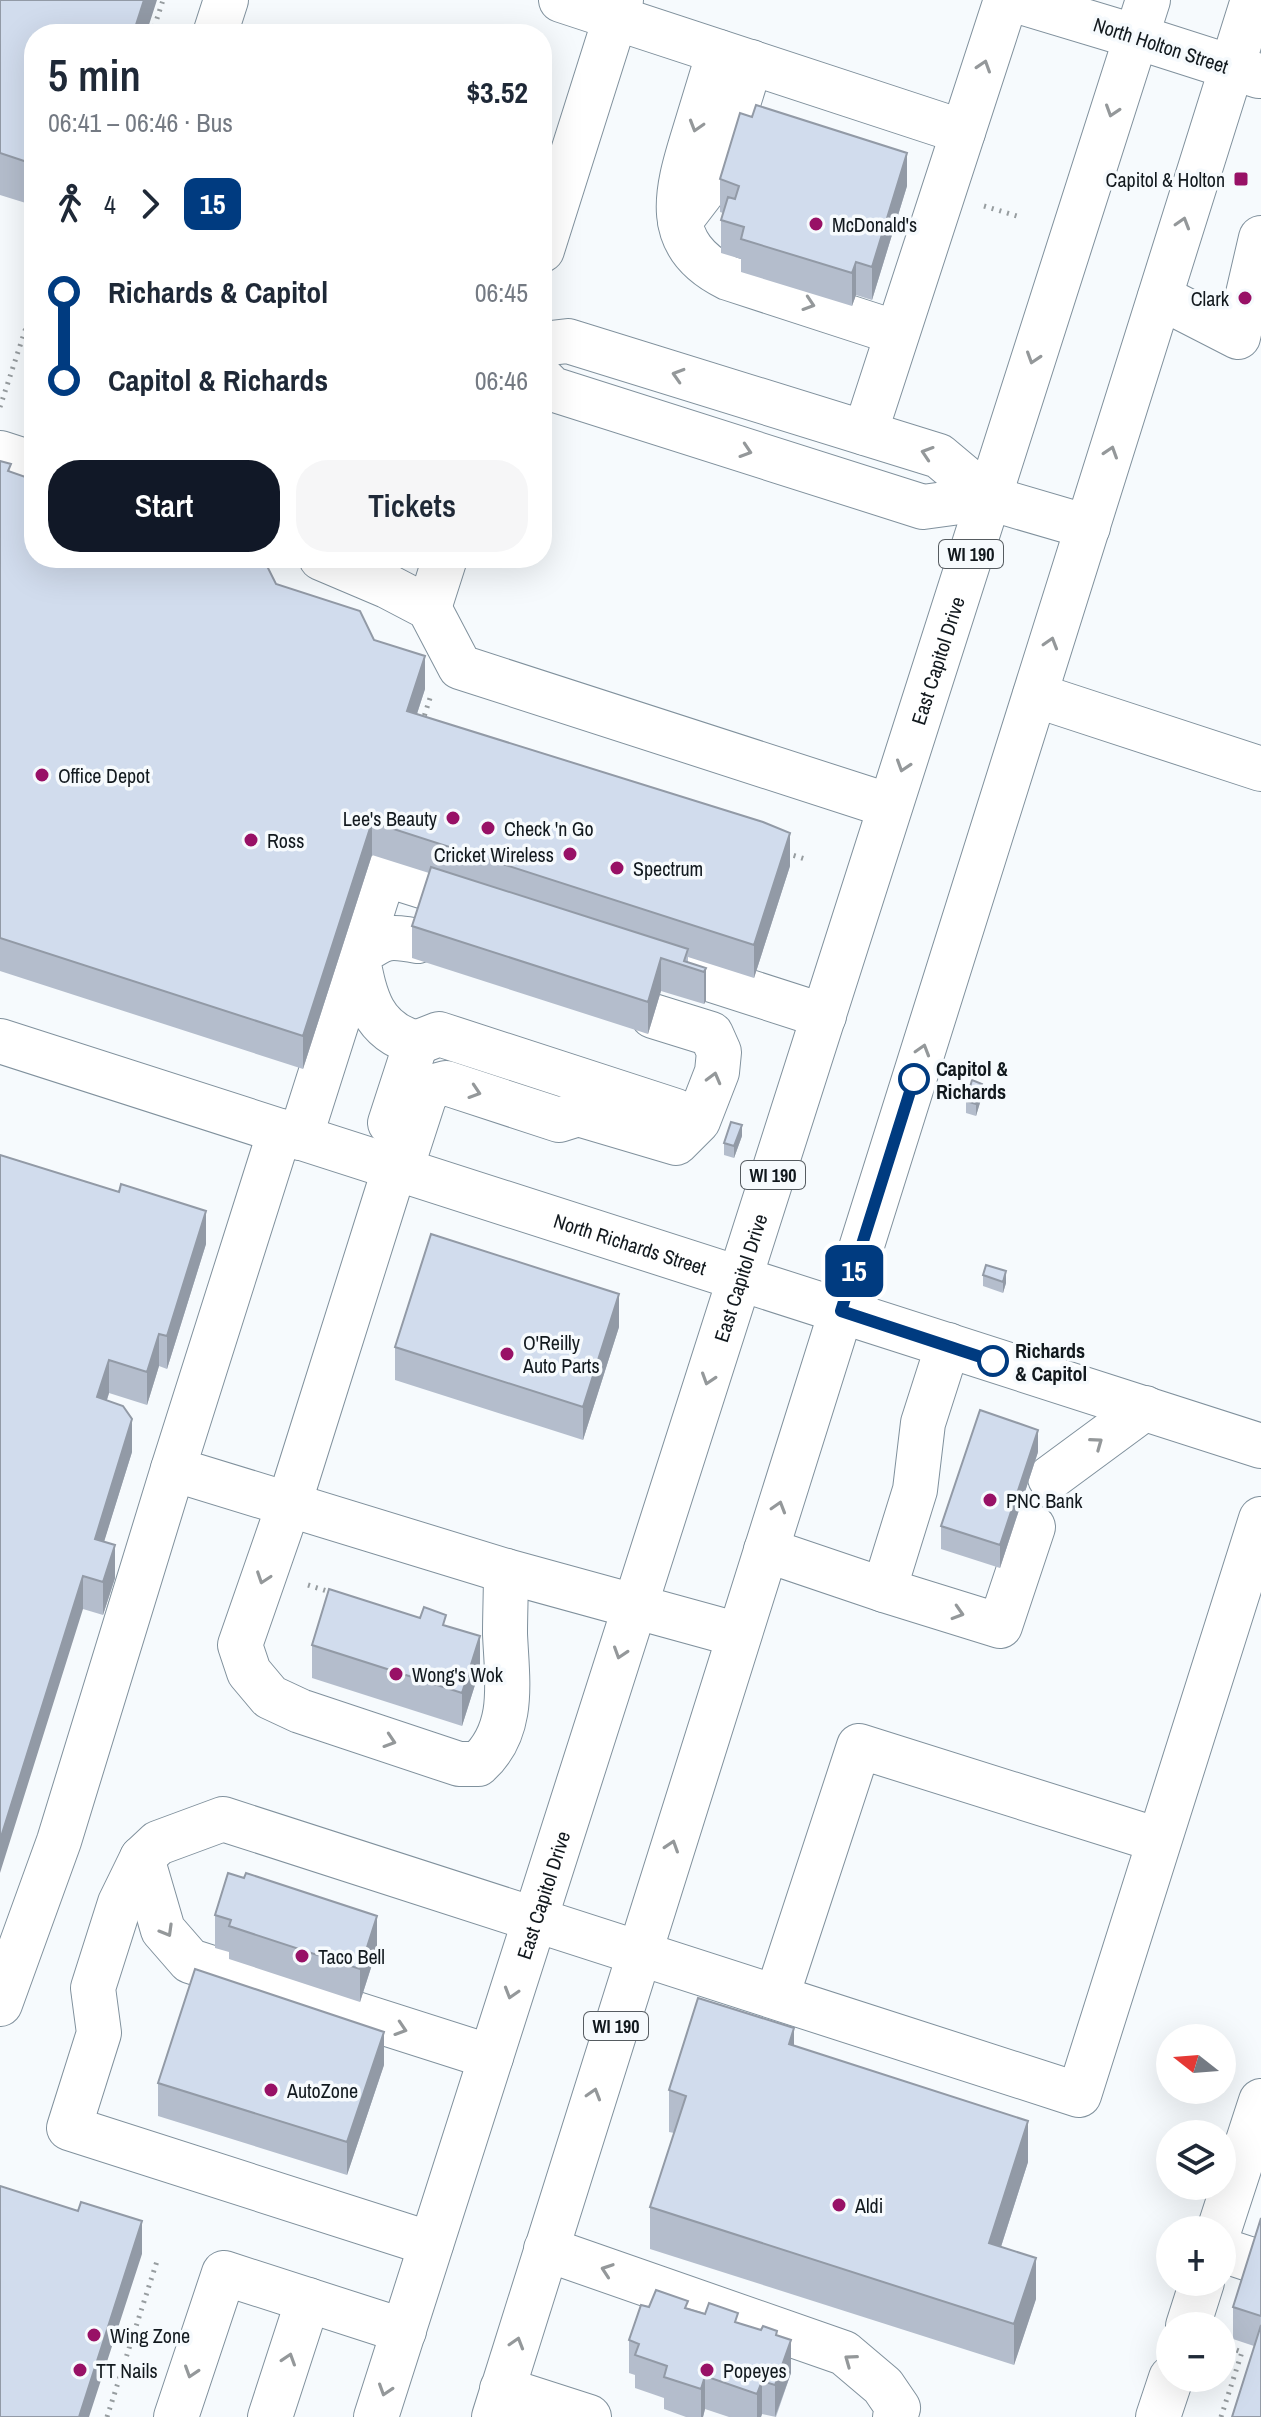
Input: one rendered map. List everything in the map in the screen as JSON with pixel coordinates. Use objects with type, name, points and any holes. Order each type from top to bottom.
[{"type":"main road","points":[[218,24],[226,0]]},
{"type":"main road","points":[[561,0],[618,9],[735,57],[963,132]]},
{"type":"main road","points":[[865,433],[1006,0]]},
{"type":"main road","name":"North Holton Street","points":[[1014,0],[1142,18],[1247,72]]},
{"type":"main road","name":"WI 190","points":[[498,2403],[1160,297],[1247,72],[1253,0]]},
{"type":"main road","points":[[552,218],[618,9]]},
{"type":"main road","name":"East Capitol Drive","points":[[376,2417],[1142,18]]},
{"type":"main road","points":[[735,57],[679,183],[677,210],[684,235],[711,270],[728,278],[897,333]]},
{"type":"main road","points":[[1160,297],[1252,324],[1261,238]]},
{"type":"main road","points":[[552,343],[568,341],[939,456],[989,498],[1088,527]]},
{"type":"main road","points":[[552,389],[923,507],[989,498]]},
{"type":"main road","points":[[0,453],[24,461]]},
{"type":"main road","points":[[345,568],[429,608],[460,667],[890,806]]},
{"type":"main road","points":[[429,608],[442,568]]},
{"type":"main road","points":[[1035,695],[1261,769]]},
{"type":"main road","points":[[0,2004],[59,1841],[173,1469],[384,874],[521,918]]},
{"type":"main road","points":[[357,955],[384,938],[418,941]]},
{"type":"main road","points":[[612,947],[824,1016]]},
{"type":"main road","points":[[357,955],[365,996],[377,1019],[401,1038],[416,1043],[439,1034],[676,1127]]},
{"type":"main road","points":[[391,1166],[431,1087],[446,1083],[559,1120],[578,1114],[676,1127],[698,1121],[717,1072],[719,1052],[711,1034],[653,1016]]},
{"type":"main road","name":"North Richards Street","points":[[0,1041],[1261,1446]]},
{"type":"main road","points":[[416,1043],[391,1166],[289,1504],[240,1645],[249,1672],[270,1697],[300,1711],[459,1764],[478,1764],[490,1753],[501,1731],[509,1700],[506,1571]]},
{"type":"main road","points":[[884,1590],[915,1490],[923,1423],[948,1345]]},
{"type":"main road","points":[[1050,1478],[1145,1408]]},
{"type":"main road","points":[[173,1469],[506,1571],[739,1635]]},
{"type":"main road","points":[[431,2244],[69,2128],[99,2033],[93,1988],[120,1903],[142,1858],[158,1843],[223,1819],[1079,2095],[1261,1519]]},
{"type":"main road","points":[[766,1550],[1000,1626],[1033,1527]]},
{"type":"main road","points":[[777,1996],[859,1746],[1158,1840]]},
{"type":"main road","points":[[142,1858],[163,1930],[190,1961],[491,2057]]},
{"type":"main road","points":[[1224,2216],[1258,2119]]},
{"type":"main road","points":[[546,2249],[844,2353],[883,2386],[898,2408],[895,2417]]},
{"type":"main road","points":[[176,2417],[224,2273],[404,2331]]},
{"type":"main road","points":[[270,2417],[308,2300]]},
{"type":"main road","points":[[1158,2417],[1166,2392]]},
{"type":"main road","points":[[498,2403],[589,2417]]},
{"type":"path","points":[[155,24],[163,0]]},
{"type":"path","points":[[0,407],[24,334]]},
{"type":"path","points":[[265,1571],[339,1594]]},
{"type":"path","points":[[107,2417],[158,2258]]},
{"type":"path","points":[[1236,2350],[1242,2352],[1236,2371]]},
{"type":"path","points":[[1221,2417],[1229,2392]]},
{"type":"building","points":[[0,0],[144,0],[136,24],[24,24],[24,161],[0,153]]},
{"type":"building","name":"McDonald's","points":[[756,105],[907,153],[872,267],[856,262],[852,273],[741,239],[744,227],[721,220],[728,197],[735,199],[739,186],[720,179],[740,113],[752,117]]},
{"type":"building","points":[[0,461],[11,464],[8,471],[24,477],[24,568],[268,568],[276,584],[360,611],[374,640],[425,656],[407,711],[790,833],[754,945],[372,822],[303,1036],[0,938]]},
{"type":"building","points":[[431,867],[688,949],[684,961],[706,968],[704,972],[661,958],[648,1002],[412,926]]},
{"type":"building","points":[[972,1080],[982,1084],[976,1104],[966,1101]]},
{"type":"building","points":[[731,1122],[742,1125],[734,1146],[724,1143]]},
{"type":"building","points":[[0,1155],[119,1192],[121,1184],[206,1211],[167,1336],[159,1334],[147,1372],[109,1360],[97,1397],[123,1406],[132,1419],[95,1539],[115,1545],[103,1582],[83,1576],[0,1840]]},
{"type":"building","name":"O'Reilly Auto Parts","points":[[431,1234],[619,1294],[583,1407],[395,1347]]},
{"type":"building","points":[[986,1265],[1006,1271],[1003,1282],[983,1275]]},
{"type":"building","name":"PNC Bank","points":[[980,1410],[1038,1430],[1000,1545],[941,1526]]},
{"type":"building","points":[[329,1589],[420,1618],[424,1607],[446,1615],[443,1625],[480,1636],[462,1693],[312,1645]]},
{"type":"building","points":[[228,1873],[244,1878],[246,1873],[377,1916],[360,1969],[229,1926],[231,1920],[215,1915]]},
{"type":"building","name":"AutoZone","points":[[195,1969],[384,2032],[347,2142],[158,2083]]},
{"type":"building","name":"Aldi","points":[[698,1998],[794,2028],[789,2044],[1028,2121],[989,2243],[1036,2258],[1014,2324],[650,2207],[686,2096],[669,2090]]},
{"type":"building","points":[[0,2186],[78,2211],[81,2202],[142,2221],[79,2417],[0,2417]]},
{"type":"building","points":[[1261,2218],[1261,2316],[1233,2307]]},
{"type":"building","points":[[656,2290],[688,2301],[685,2308],[705,2314],[709,2303],[738,2313],[735,2322],[761,2330],[763,2326],[791,2340],[775,2385],[762,2381],[757,2394],[705,2376],[701,2389],[664,2377],[667,2366],[635,2355],[639,2344],[629,2340],[641,2305],[649,2307]]},
{"type":"building","points":[[1261,2325],[1261,2417],[1232,2417]]},
{"type":"bus line","name":"15","points":[[914,1079],[841,1311],[993,1361]]},
{"type":"place","name":"Capitol & Holton","points":[[1241,179]]},
{"type":"place","name":"McDonald's","points":[[816,224]]},
{"type":"place","name":"Clark","points":[[1245,298]]},
{"type":"place","name":"Office Depot","points":[[42,775]]},
{"type":"place","name":"Lee's Beauty","points":[[453,818]]},
{"type":"place","name":"Check 'n Go","points":[[488,828]]},
{"type":"place","name":"Ross","points":[[251,840]]},
{"type":"place","name":"Cricket Wireless","points":[[570,854]]},
{"type":"place","name":"Spectrum","points":[[617,868]]},
{"type":"place","name":"Capitol & Richards","points":[[914,1079]]},
{"type":"place","name":"O'Reilly Auto Parts","points":[[507,1354]]},
{"type":"place","name":"Richards & Capitol","points":[[993,1361]]},
{"type":"place","name":"PNC Bank","points":[[990,1500]]},
{"type":"place","name":"Wong's Wok","points":[[396,1674]]},
{"type":"place","name":"Taco Bell","points":[[302,1956]]},
{"type":"place","name":"AutoZone","points":[[271,2090]]},
{"type":"place","name":"Aldi","points":[[839,2205]]},
{"type":"place","name":"Wing Zone","points":[[94,2335]]},
{"type":"place","name":"TT Nails","points":[[80,2370]]},
{"type":"place","name":"Popeyes","points":[[707,2370]]}]
